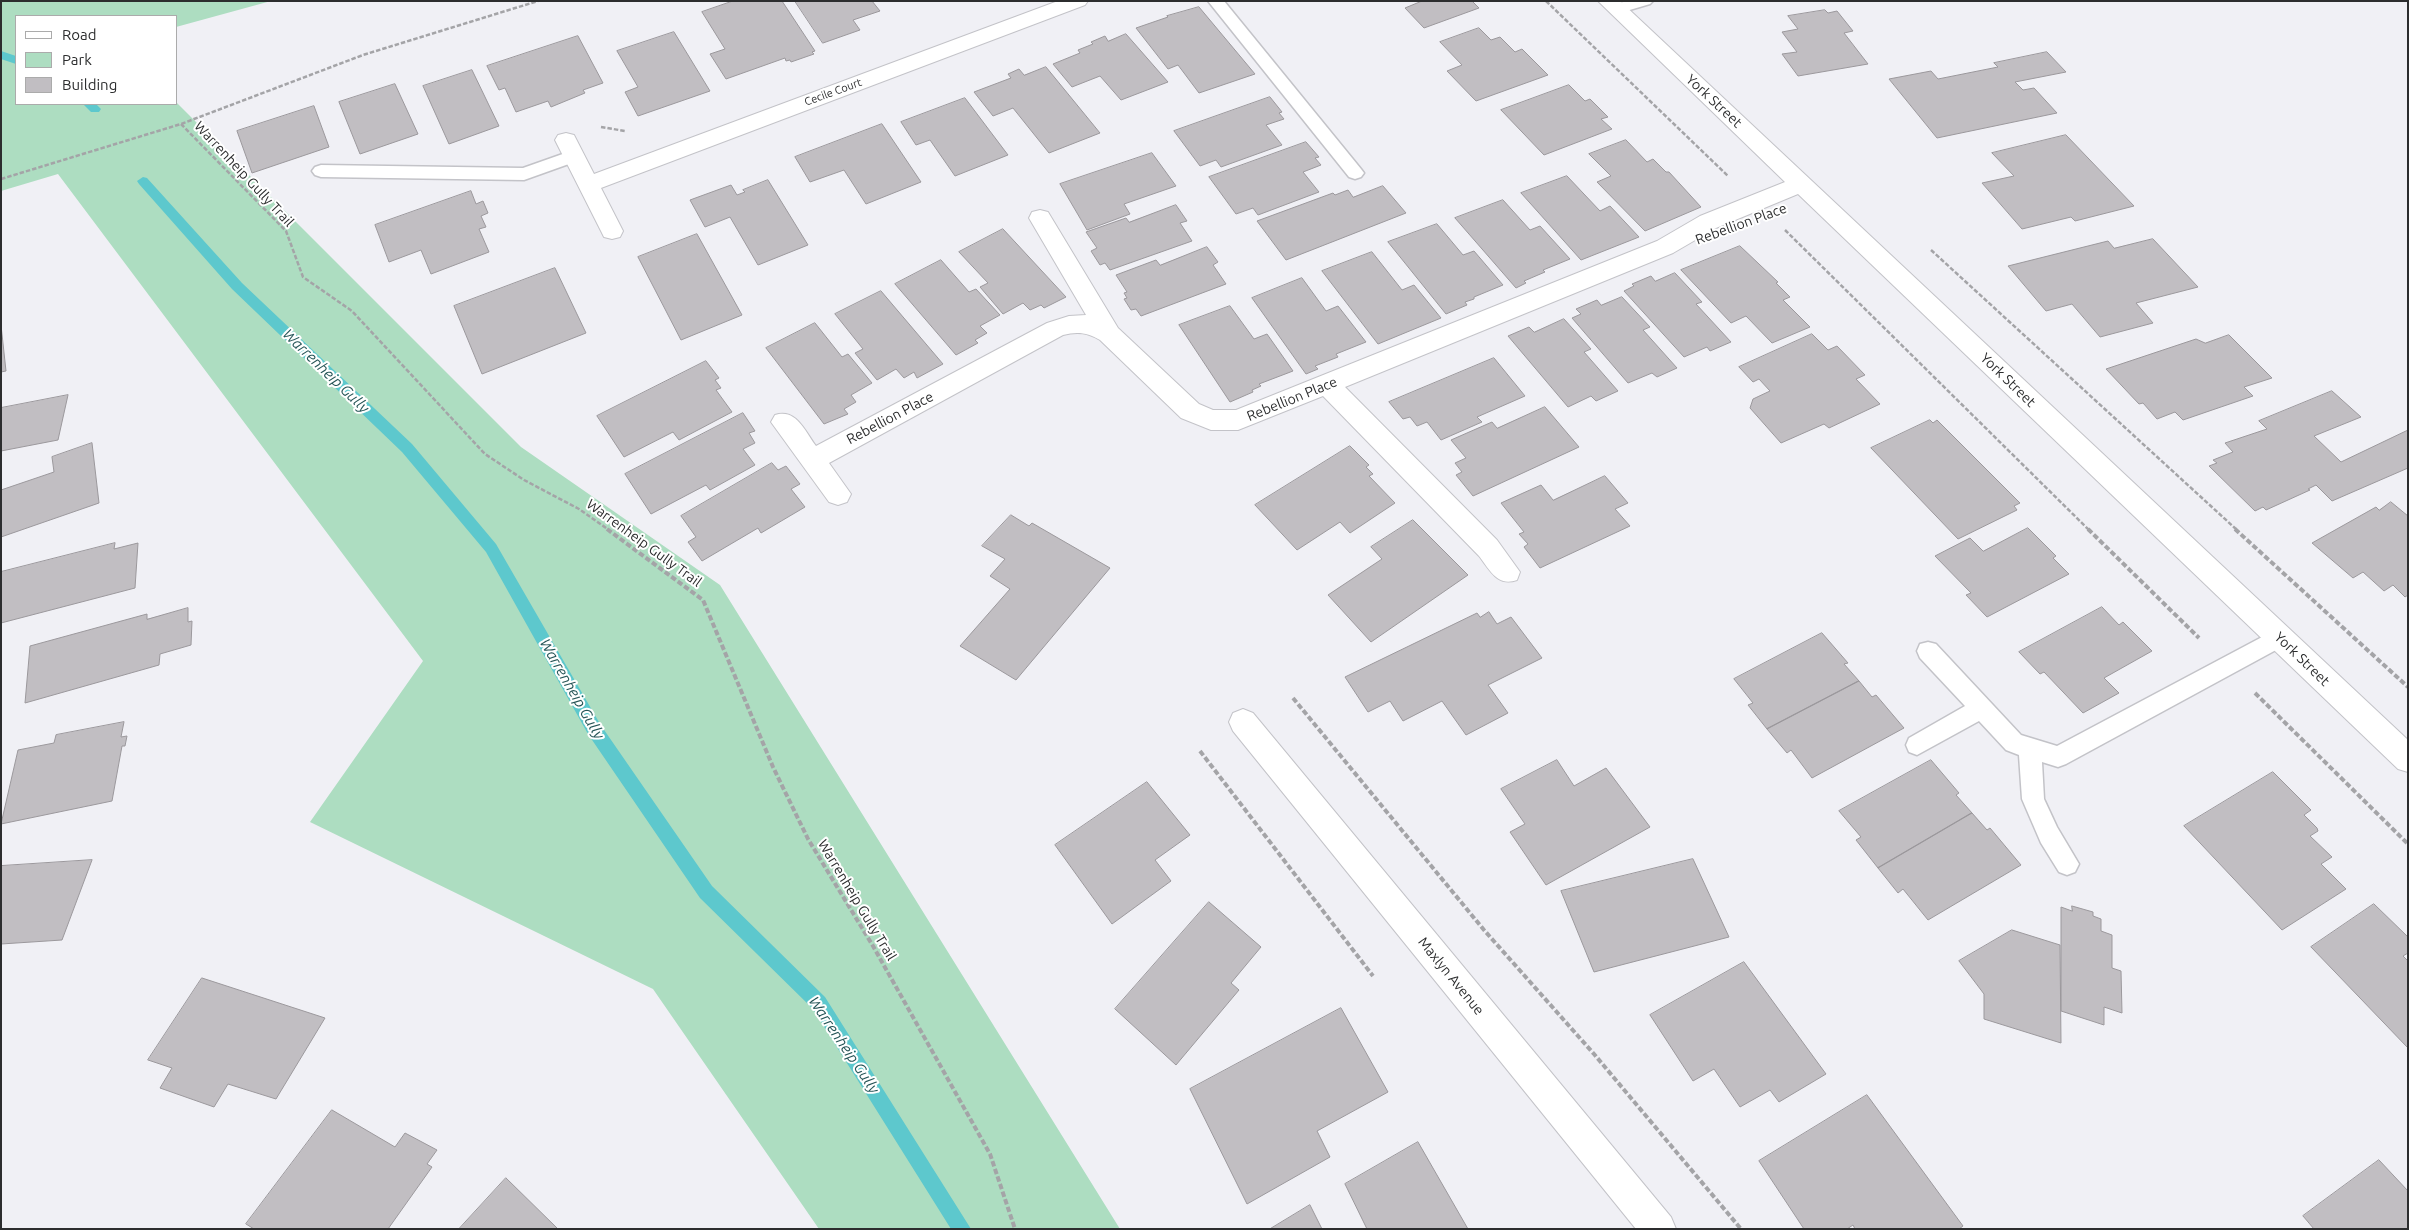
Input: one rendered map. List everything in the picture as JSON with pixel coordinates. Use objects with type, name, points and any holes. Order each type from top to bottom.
[{"type":"street","name":"Cecile Court","points":[[589,184],[1078,1]]},
{"type":"street","name":"York Street","points":[[1612,5],[2408,759]]},
{"type":"street","points":[[570,148],[612,231]]},
{"type":"street","name":"Rebellion Place","points":[[812,460],[1055,329],[1074,323],[1095,326],[1109,334],[1190,411],[1211,420],[1223,422],[1252,416],[1665,247],[1711,238],[1762,208],[1808,190]]},
{"type":"street","points":[[1040,218],[1109,334]]},
{"type":"street","points":[[1328,385],[1488,548],[1507,572]]},
{"type":"street","points":[[784,422],[838,494]]},
{"type":"street","name":"Maxlyn Avenue","points":[[1242,722],[1659,1229]]},
{"type":"lane","points":[[1216,1],[1355,173]]},
{"type":"lane","points":[[1612,5],[1645,1]]},
{"type":"lane","points":[[321,171],[524,174],[570,148]]},
{"type":"lane","points":[[1928,651],[2014,743],[2058,756],[2279,637]]},
{"type":"lane","points":[[1917,745],[1982,709]]},
{"type":"lane","points":[[2030,748],[2033,799],[2049,835],[2067,864]]},
{"type":"path","points":[[1,179],[181,124],[363,55],[538,1]]},
{"type":"path","points":[[1546,1],[1762,208],[2408,844]]},
{"type":"path","name":"Warrenheip Gully Trail","points":[[181,124],[286,231],[303,277],[352,312],[393,353],[485,454],[524,480],[579,509],[641,552],[703,600],[773,767],[808,839],[873,946],[990,1154],[1015,1229]]},
{"type":"path","points":[[1930,250],[2408,687]]},
{"type":"path","points":[[1293,698],[1484,930],[1594,1054],[1742,1229]]},
{"type":"path","points":[[1200,751],[1373,976]]},
{"type":"green space","points":[[1,1],[271,1],[178,26],[178,15],[15,15],[15,105],[178,104],[521,447],[720,585],[1120,1229],[819,1229],[653,989],[310,822],[423,661],[58,174],[1,191]]},
{"type":"building","points":[[733,1],[782,1],[815,51],[812,52],[814,54],[791,62],[790,60],[786,61],[785,58],[726,79],[710,54],[725,49],[702,12]]},
{"type":"building","points":[[795,1],[872,1],[880,11],[853,20],[860,30],[823,43]]},
{"type":"building","points":[[1422,1],[1472,1],[1479,8],[1424,28],[1405,8]]},
{"type":"building","points":[[1199,7],[1255,74],[1199,93],[1178,65],[1168,69],[1136,28],[1167,16]]},
{"type":"building","points":[[1825,10],[1828,13],[1837,11],[1853,31],[1844,33],[1868,64],[1798,76],[1782,54],[1797,52],[1782,32],[1798,29],[1788,16]]},
{"type":"building","points":[[1479,28],[1491,40],[1500,37],[1515,52],[1522,49],[1548,75],[1476,101],[1447,71],[1462,65],[1440,42]]},
{"type":"building","points":[[674,32],[710,91],[638,116],[625,92],[638,87],[617,51]]},
{"type":"building","points":[[1126,34],[1168,82],[1121,100],[1100,76],[1072,87],[1053,64],[1080,53],[1078,50],[1093,44],[1091,42],[1105,36],[1108,41]]},
{"type":"building","points":[[578,36],[603,83],[583,90],[585,93],[551,107],[548,101],[516,112],[505,88],[499,90],[487,66]]},
{"type":"building","points":[[2047,52],[2066,72],[2015,82],[2023,90],[2034,88],[2057,113],[1937,138],[1889,79],[1931,71],[1938,79],[1998,67],[1994,63]]},
{"type":"building","points":[[1046,67],[1100,133],[1049,153],[1013,108],[993,116],[974,92],[1011,78],[1008,74],[1019,69],[1024,75]]},
{"type":"building","points":[[472,70],[499,126],[449,144],[423,86]]},
{"type":"building","points":[[395,84],[418,134],[360,154],[339,102]]},
{"type":"building","points":[[1569,85],[1585,101],[1590,99],[1608,117],[1601,119],[1612,129],[1544,155],[1501,110]]},
{"type":"building","points":[[1270,97],[1282,112],[1279,113],[1284,119],[1266,125],[1282,145],[1221,167],[1216,160],[1200,166],[1174,131]]},
{"type":"building","points":[[965,98],[1008,155],[955,176],[930,140],[916,145],[901,122]]},
{"type":"building","points":[[314,106],[329,147],[252,173],[237,131]]},
{"type":"building","points":[[882,124],[921,182],[866,204],[844,170],[810,182],[795,157]]},
{"type":"building","points":[[2066,135],[2134,206],[2075,221],[2071,217],[2022,229],[1982,183],[2014,176],[1992,153]]},
{"type":"building","points":[[1626,140],[1647,162],[1653,159],[1666,172],[1669,172],[1701,207],[1645,231],[1597,182],[1611,176],[1589,154]]},
{"type":"building","points":[[1306,142],[1319,157],[1315,158],[1321,165],[1303,172],[1319,192],[1258,215],[1253,208],[1236,214],[1209,177]]},
{"type":"building","points":[[1152,153],[1176,186],[1124,204],[1130,214],[1087,230],[1060,184]]},
{"type":"building","points":[[1567,176],[1600,211],[1610,206],[1639,237],[1581,260],[1521,193]]},
{"type":"building","points":[[768,180],[808,245],[758,265],[730,217],[705,227],[690,200],[731,185],[737,195],[745,192],[743,190]]},
{"type":"building","points":[[1383,186],[1406,213],[1286,260],[1257,221],[1333,193],[1335,195],[1348,190],[1353,197]]},
{"type":"building","points":[[471,191],[476,204],[483,201],[488,213],[481,216],[486,227],[479,229],[489,252],[431,274],[421,250],[389,262],[375,225]]},
{"type":"building","points":[[1503,200],[1530,230],[1540,226],[1570,259],[1543,270],[1545,272],[1524,281],[1526,283],[1516,288],[1455,218]]},
{"type":"building","points":[[1176,205],[1187,221],[1180,223],[1192,241],[1110,270],[1105,263],[1100,265],[1091,251],[1097,248],[1086,232],[1126,218],[1129,222]]},
{"type":"building","points":[[1437,224],[1463,255],[1474,251],[1503,285],[1474,297],[1474,299],[1465,302],[1467,305],[1446,314],[1388,242]]},
{"type":"building","points":[[1003,229],[1066,297],[1044,308],[1041,305],[1030,310],[1023,303],[1003,314],[980,287],[988,283],[959,252]]},
{"type":"building","points":[[697,234],[742,315],[681,340],[638,257]]},
{"type":"building","points":[[2153,239],[2198,287],[2136,303],[2153,323],[2100,337],[2072,304],[2046,311],[2008,266],[2108,241],[2114,248]]},
{"type":"building","points":[[1740,246],[1778,282],[1776,283],[1790,297],[1783,300],[1810,327],[1772,343],[1746,316],[1731,323],[1681,270]]},
{"type":"building","points":[[1207,247],[1218,262],[1213,265],[1226,284],[1141,316],[1136,309],[1131,310],[1124,299],[1127,298],[1124,293],[1127,292],[1116,275],[1156,260],[1160,265]]},
{"type":"building","points":[[1372,252],[1402,290],[1414,285],[1441,318],[1378,344],[1322,271]]},
{"type":"building","points":[[941,260],[969,292],[976,289],[1000,315],[980,326],[987,333],[975,340],[978,343],[956,355],[895,284]]},
{"type":"building","points":[[555,268],[586,333],[482,374],[454,306]]},
{"type":"building","points":[[1675,273],[1702,302],[1696,304],[1731,342],[1710,351],[1707,347],[1684,357],[1624,291],[1634,286],[1632,284],[1651,276],[1655,281]]},
{"type":"building","points":[[1302,278],[1326,311],[1338,306],[1366,342],[1336,354],[1338,357],[1315,366],[1318,369],[1306,374],[1252,298]]},
{"type":"building","points":[[881,291],[943,364],[917,378],[914,372],[904,378],[896,369],[877,380],[855,353],[863,349],[835,314]]},
{"type":"building","points":[[1622,297],[1650,327],[1643,330],[1677,368],[1657,377],[1652,373],[1628,383],[1572,318],[1581,314],[1576,309],[1597,300],[1601,305]]},
{"type":"building","points":[[1230,306],[1254,339],[1267,334],[1293,371],[1259,384],[1261,386],[1252,390],[1253,392],[1230,402],[1179,325]]},
{"type":"building","points":[[1564,319],[1591,349],[1584,352],[1618,391],[1596,401],[1591,396],[1568,407],[1508,336],[1529,327],[1534,332]]},
{"type":"building","points":[[815,323],[842,357],[848,354],[872,383],[851,395],[856,402],[844,409],[848,414],[824,424],[766,348]]},
{"type":"building","points":[[1,325],[6,371],[1,372]]},
{"type":"building","points":[[1812,334],[1828,350],[1837,346],[1865,375],[1856,379],[1880,404],[1829,428],[1824,424],[1781,443],[1750,408],[1753,399],[1770,391],[1759,379],[1753,382],[1739,367]]},
{"type":"building","points":[[2229,335],[2272,378],[2244,387],[2253,396],[2183,420],[2175,412],[2157,419],[2143,403],[2139,404],[2106,369],[2196,339],[2205,343]]},
{"type":"building","points":[[1494,358],[1525,396],[1477,417],[1482,422],[1441,440],[1427,422],[1417,426],[1410,417],[1403,419],[1389,402]]},
{"type":"building","points":[[706,361],[719,378],[715,380],[721,388],[716,390],[732,412],[679,440],[673,432],[624,457],[597,416]]},
{"type":"building","points":[[2332,391],[2361,417],[2314,436],[2341,462],[2408,430],[2408,468],[2332,501],[2316,485],[2308,489],[2310,490],[2266,510],[2263,507],[2255,511],[2209,466],[2217,463],[2213,460],[2233,452],[2225,443],[2267,429],[2259,421]]},
{"type":"building","points":[[68,395],[58,440],[1,451],[1,408]]},
{"type":"building","points":[[1545,407],[1579,447],[1473,496],[1456,475],[1462,472],[1455,463],[1466,458],[1451,440],[1492,422],[1497,428]]},
{"type":"building","points":[[743,413],[755,431],[749,433],[755,443],[743,449],[755,465],[710,490],[706,485],[651,514],[625,474]]},
{"type":"building","points":[[1930,420],[1933,423],[1937,420],[2020,503],[2014,506],[2017,510],[1958,539],[1871,448]]},
{"type":"building","points":[[92,443],[99,503],[1,537],[1,490],[54,472],[52,457]]},
{"type":"building","points":[[1350,446],[1369,465],[1366,467],[1373,474],[1369,476],[1395,503],[1350,533],[1340,522],[1297,550],[1255,505]]},
{"type":"building","points":[[772,463],[778,470],[786,466],[800,484],[791,489],[805,507],[761,533],[758,528],[702,561],[688,542],[696,537],[681,516]]},
{"type":"building","points":[[1605,476],[1628,503],[1615,509],[1630,526],[1540,568],[1524,547],[1528,544],[1519,534],[1524,532],[1501,503],[1541,485],[1553,500]]},
{"type":"building","points":[[2391,502],[2408,516],[2408,595],[2405,597],[2393,585],[2384,591],[2363,572],[2353,578],[2312,543],[2376,507],[2379,510]]},
{"type":"building","points":[[1011,515],[1029,526],[1032,523],[1110,568],[1016,680],[960,646],[1010,589],[990,576],[1005,559],[982,546]]},
{"type":"building","points":[[1413,520],[1468,575],[1371,642],[1328,595],[1382,559],[1371,547]]},
{"type":"building","points":[[2028,528],[2056,556],[2053,558],[2069,574],[1987,617],[1966,595],[1971,593],[1935,556],[1970,538],[1983,551]]},
{"type":"building","points":[[115,543],[114,549],[138,543],[135,588],[1,623],[1,572]]},
{"type":"building","points":[[2102,607],[2119,625],[2123,622],[2152,651],[2104,678],[2119,693],[2083,713],[2044,672],[2040,674],[2019,652]]},
{"type":"building","points":[[188,608],[188,622],[192,621],[191,645],[160,654],[159,665],[25,703],[30,646],[147,614],[147,619]]},
{"type":"building","points":[[1489,612],[1497,624],[1511,617],[1542,658],[1488,685],[1508,713],[1466,735],[1442,701],[1403,721],[1390,701],[1368,712],[1345,677],[1477,613],[1480,617]]},
{"type":"building","points":[[1822,633],[1848,663],[1844,664],[1859,681],[1767,729],[1748,705],[1753,703],[1734,679]]},
{"type":"building","points":[[1859,681],[1872,697],[1876,695],[1904,728],[1812,778],[1791,750],[1787,753],[1767,729]]},
{"type":"building","points":[[124,722],[121,737],[127,736],[125,746],[122,746],[112,801],[1,824],[18,750],[54,743],[56,735]]},
{"type":"building","points":[[1557,760],[1574,786],[1606,768],[1650,827],[1546,885],[1510,832],[1525,824],[1501,789]]},
{"type":"building","points":[[1931,760],[1959,793],[1956,795],[1972,813],[1878,868],[1856,840],[1861,837],[1839,811]]},
{"type":"building","points":[[2273,772],[2311,810],[2304,815],[2318,831],[2310,836],[2332,857],[2321,864],[2346,889],[2282,930],[2184,826]]},
{"type":"building","points":[[1147,782],[1190,835],[1155,860],[1171,881],[1112,924],[1055,845]]},
{"type":"building","points":[[1972,813],[1987,830],[1990,828],[2021,865],[1928,920],[1903,889],[1898,893],[1878,868]]},
{"type":"building","points":[[1693,859],[1729,937],[1594,972],[1561,891]]},
{"type":"building","points":[[92,860],[62,940],[1,944],[1,866]]},
{"type":"building","points":[[1209,902],[1261,947],[1231,983],[1239,990],[1176,1065],[1115,1009]]},
{"type":"building","points":[[2374,904],[2408,937],[2408,953],[2403,956],[2408,961],[2408,1048],[2311,947]]},
{"type":"building","points":[[2072,906],[2093,912],[2093,916],[2101,919],[2101,931],[2112,935],[2112,968],[2121,971],[2122,1013],[2104,1007],[2104,1025],[2061,1011],[2061,907],[2072,911]]},
{"type":"building","points":[[2012,930],[2060,945],[2061,1043],[1984,1019],[1984,994],[1959,961]]},
{"type":"building","points":[[1744,962],[1826,1074],[1779,1102],[1770,1090],[1740,1107],[1714,1069],[1693,1081],[1650,1015]]},
{"type":"building","points":[[202,978],[325,1018],[276,1099],[228,1084],[214,1107],[160,1088],[172,1068],[148,1060]]},
{"type":"building","points":[[1341,1008],[1388,1092],[1317,1131],[1330,1157],[1247,1204],[1190,1089]]},
{"type":"building","points":[[1867,1095],[1963,1226],[1959,1229],[1855,1229],[1853,1225],[1847,1229],[1804,1229],[1759,1161]]},
{"type":"building","points":[[332,1110],[395,1147],[405,1133],[437,1150],[427,1164],[432,1167],[388,1229],[254,1229],[246,1224]]},
{"type":"building","points":[[1418,1142],[1468,1229],[1367,1229],[1345,1184]]},
{"type":"building","points":[[2379,1160],[2408,1191],[2408,1229],[2314,1229],[2303,1216]]},
{"type":"building","points":[[506,1178],[558,1229],[459,1229]]},
{"type":"building","points":[[1310,1205],[1322,1229],[1270,1229]]},
{"type":"waterway","name":"Warrenheip Gully","points":[[1,55],[15,60]]},
{"type":"waterway","name":"Warrenheip Gully","points":[[90,105],[95,109]]},
{"type":"waterway","name":"Warrenheip Gully","points":[[143,181],[237,286],[407,448],[491,548],[594,729],[706,892],[819,1003],[962,1229]]}]
